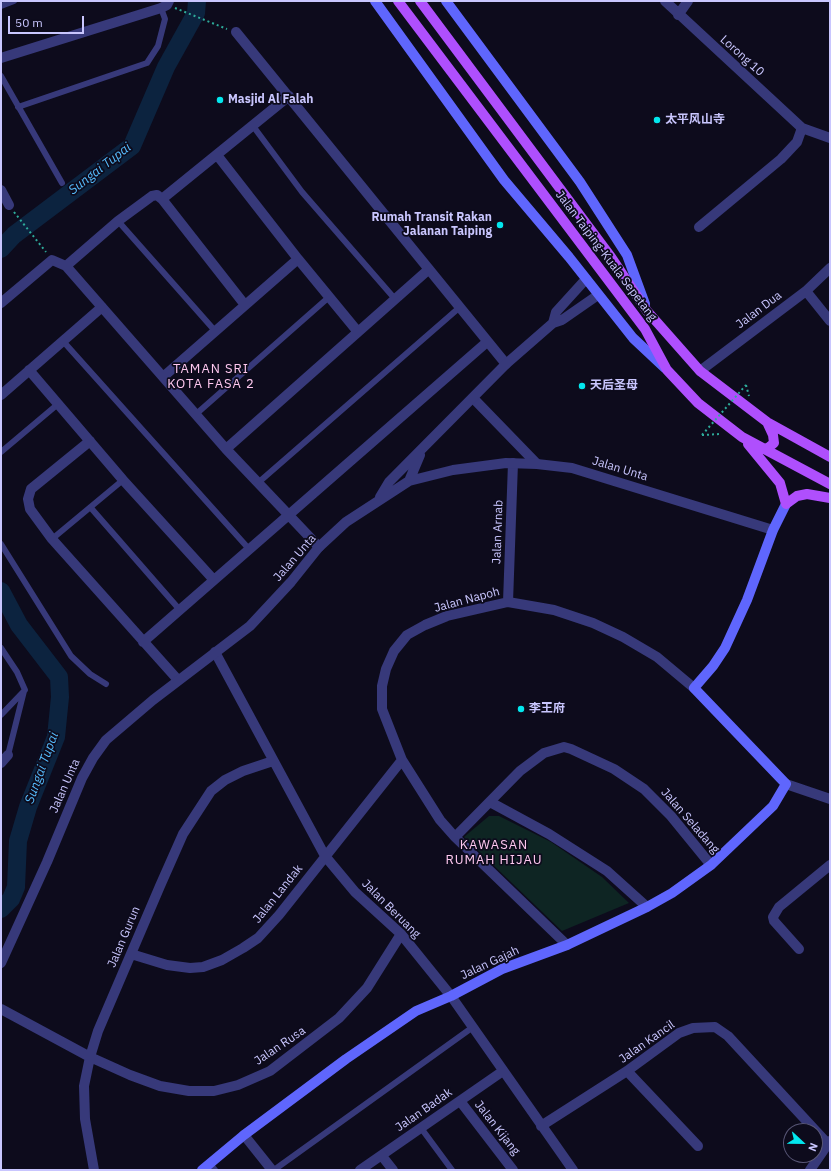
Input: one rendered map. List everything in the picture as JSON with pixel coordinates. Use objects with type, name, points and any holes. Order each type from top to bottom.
[{"type":"main road","points":[[375,1],[504,180],[633,338],[667,370]]},
{"type":"main road","name":"Jalan Taiping-Kuala Sepetang","points":[[398,1],[645,329],[667,370],[698,403],[739,435],[762,449],[830,484]]},
{"type":"main road","name":"Jalan Taiping-Kuala Sepetang","points":[[420,1],[611,257],[647,311],[700,371],[767,422],[830,457]]},
{"type":"main road","points":[[446,1],[580,182],[627,255],[647,311]]},
{"type":"main road","points":[[762,449],[768,448],[774,443],[773,435],[767,422]]},
{"type":"main road","points":[[739,435],[761,458],[780,483],[786,504]]},
{"type":"main road","points":[[694,688],[713,666],[725,648],[747,600],[773,530],[786,504],[797,496],[807,494],[830,498]]},
{"type":"main road","name":"Jalan Napoh","points":[[694,688],[786,784]]},
{"type":"main road","name":"Jalan Gajah","points":[[209,1168],[244,1135],[390,1028],[416,1011],[451,996],[502,969],[567,945],[647,907],[672,893],[711,865],[773,806],[786,784]]},
{"type":"street","name":"Lorong 10","points":[[665,1],[678,15],[802,128],[830,138]]},
{"type":"street","points":[[678,15],[688,1]]},
{"type":"street","points":[[1,58],[166,5]]},
{"type":"street","points":[[236,32],[428,270],[506,364]]},
{"type":"street","points":[[162,199],[289,96]]},
{"type":"street","points":[[699,227],[781,159],[797,142],[802,128]]},
{"type":"street","points":[[217,155],[298,260],[358,332]]},
{"type":"street","points":[[1,190],[12,209]]},
{"type":"street","points":[[66,266],[118,221],[152,196],[157,195],[162,199],[245,305]]},
{"type":"street","points":[[1,303],[52,260],[66,266],[195,415],[319,547]]},
{"type":"street","points":[[163,377],[298,260]]},
{"type":"street","name":"Jalan Dua","points":[[700,371],[806,291],[830,268]]},
{"type":"street","points":[[226,449],[428,270]]},
{"type":"street","points":[[553,323],[556,312],[586,279]]},
{"type":"street","points":[[806,291],[830,320]]},
{"type":"street","points":[[379,499],[389,482],[506,364],[553,323],[562,320],[598,295]]},
{"type":"street","points":[[1,395],[62,340],[102,307]]},
{"type":"street","points":[[143,642],[213,579],[487,342]]},
{"type":"street","points":[[29,370],[123,480],[213,579]]},
{"type":"street","points":[[473,398],[537,464]]},
{"type":"street","points":[[90,441],[31,489],[28,499],[30,509],[52,539],[178,680]]},
{"type":"street","points":[[409,481],[424,448]]},
{"type":"street","name":"Jalan Unta","points":[[1,963],[47,862],[82,778],[93,758],[106,740],[120,726],[178,680],[250,626],[270,606],[319,547],[346,522],[379,499],[409,481],[453,470],[513,463],[572,468],[773,530]]},
{"type":"street","name":"Jalan Arnab","points":[[508,602],[513,463]]},
{"type":"street","name":"Jalan Napoh","points":[[567,945],[455,837],[440,820],[402,760],[382,709],[382,686],[386,669],[394,652],[408,635],[425,625],[447,616],[508,602],[554,610],[611,631],[657,656],[694,688]]},
{"type":"street","name":"Jalan Beruang","points":[[215,652],[325,856],[355,892],[401,934],[451,996],[573,1170]]},
{"type":"street","name":"Jalan Seladang","points":[[455,837],[520,771],[544,753],[557,748],[572,749],[614,769],[644,789],[671,816],[711,865]]},
{"type":"street","points":[[1,763],[8,755]]},
{"type":"street","name":"Jalan Landak","points":[[131,954],[167,965],[190,968],[203,967],[222,960],[258,938],[279,915],[402,760]]},
{"type":"street","name":"Jalan Gurun","points":[[94,1170],[85,1120],[84,1086],[90,1057],[98,1031],[131,954],[184,834],[200,806],[211,791],[225,780],[243,771],[273,761]]},
{"type":"street","name":"Jalan Napoh","points":[[786,784],[830,799]]},
{"type":"street","points":[[490,802],[549,834],[607,871],[647,907]]},
{"type":"street","points":[[799,949],[774,921],[773,917],[779,907],[830,865]]},
{"type":"street","name":"Jalan Rusa","points":[[1,1009],[90,1057],[160,1086],[189,1091],[214,1091],[238,1085],[270,1071],[339,1018],[367,988],[401,934]]},
{"type":"street","name":"Jalan Kancil","points":[[541,1126],[627,1071],[679,1033],[692,1028],[715,1027],[728,1036],[829,1142]]},
{"type":"street","name":"Jalan Badak","points":[[360,1170],[503,1071]]},
{"type":"street","points":[[627,1071],[698,1146]]},
{"type":"street","name":"Jalan Kijang","points":[[460,1101],[513,1170]]},
{"type":"street","points":[[244,1135],[273,1170]]},
{"type":"street","points":[[810,1170],[829,1142]]},
{"type":"street","points":[[382,1156],[393,1170]]},
{"type":"lane","points":[[1,6],[14,1]]},
{"type":"lane","points":[[18,106],[148,63],[158,46],[166,5]]},
{"type":"lane","points":[[1,76],[62,183]]},
{"type":"lane","points":[[253,126],[302,192],[394,299]]},
{"type":"lane","points":[[118,221],[216,332]]},
{"type":"lane","points":[[195,415],[329,297]]},
{"type":"lane","points":[[259,482],[460,307]]},
{"type":"lane","points":[[62,340],[249,549]]},
{"type":"lane","points":[[1,452],[58,404]]},
{"type":"lane","points":[[52,539],[123,480]]},
{"type":"lane","points":[[91,508],[179,609]]},
{"type":"lane","points":[[1,544],[71,656],[90,674],[106,684]]},
{"type":"lane","points":[[1,648],[17,672],[25,690],[8,755]]},
{"type":"lane","points":[[1,715],[25,690]]},
{"type":"lane","points":[[273,1170],[473,1027]]},
{"type":"lane","points":[[421,1128],[452,1170]]},
{"type":"path","points":[[166,5],[236,32]]},
{"type":"path","points":[[12,209],[39,243]]},
{"type":"path","points":[[739,435],[702,435],[746,384]]},
{"type":"green space","points":[[489,816],[499,816],[551,842],[602,877],[629,903],[562,931],[464,837]]},
{"type":"waterway","name":"Sungai Tupai","points":[[1,249],[14,235],[132,146],[166,67],[196,13],[197,1]]},
{"type":"waterway","name":"Sungai Tupai","points":[[1,591],[19,625],[59,677],[60,697],[56,737],[28,807],[18,841],[16,887],[11,899],[1,909]]},
{"type":"place","name":"Masjid Al Falah","points":[[220,100]]},
{"type":"place","name":"太平风山寺","points":[[657,120]]},
{"type":"place","name":"Rumah Transit Rakan Jalanan Taiping","points":[[500,225]]},
{"type":"place","name":"天后圣母","points":[[582,386]]},
{"type":"place","name":"李王府","points":[[521,709]]},
{"type":"district","name":"TAMAN SRI KOTA FASA 2","points":[[211,376]]},
{"type":"district","name":"KAWASAN RUMAH HIJAU","points":[[494,852]]}]
